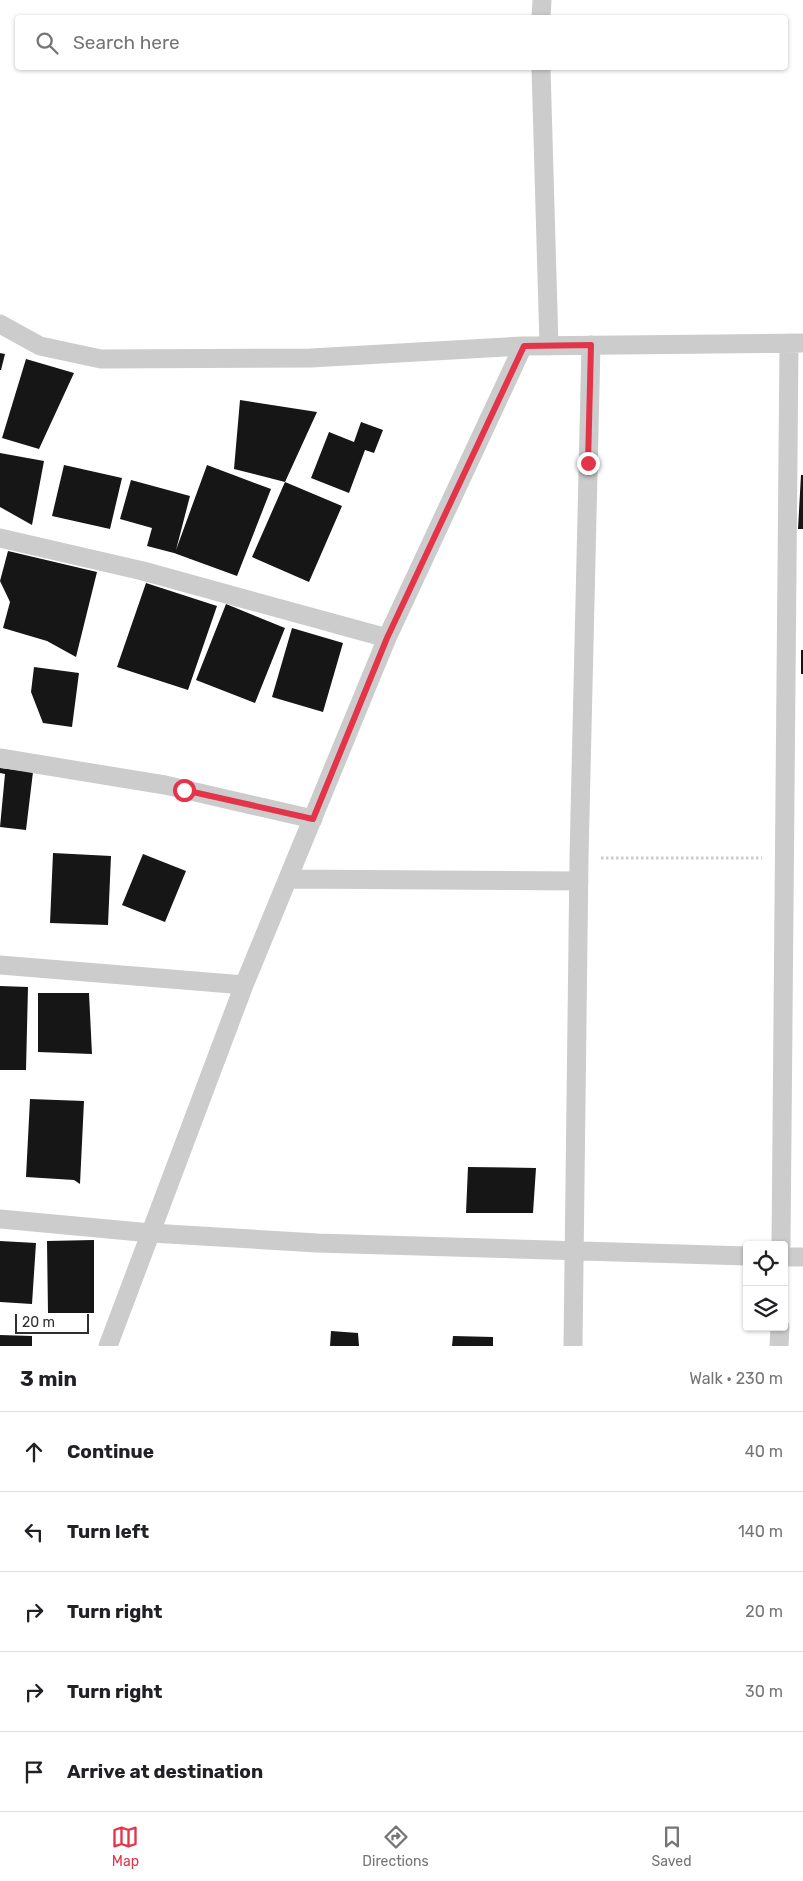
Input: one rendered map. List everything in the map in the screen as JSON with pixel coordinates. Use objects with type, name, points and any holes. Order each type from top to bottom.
[{"type":"street","points":[[541,15],[542,0]]},
{"type":"street","points":[[541,70],[549,346]]},
{"type":"street","points":[[0,324],[40,346],[100,360],[312,358],[524,346],[796,343],[794,858],[781,1241]]},
{"type":"street","points":[[574,1346],[579,858],[591,345]]},
{"type":"street","points":[[108,1346],[244,985],[387,638],[524,346]]},
{"type":"street","points":[[0,538],[143,571],[387,638]]},
{"type":"street","points":[[0,758],[165,785],[313,819]]},
{"type":"street","points":[[288,880],[579,881]]},
{"type":"street","points":[[0,966],[244,985]]},
{"type":"street","points":[[0,1219],[151,1233],[317,1243],[743,1256]]},
{"type":"street","points":[[788,1257],[803,1257]]},
{"type":"street","points":[[779,1346],[780,1331]]},
{"type":"path","points":[[579,858],[794,858]]},
{"type":"building","points":[[0,353],[5,354],[1,370],[0,370]]},
{"type":"building","points":[[26,359],[74,373],[39,449],[2,438]]},
{"type":"building","points":[[240,400],[317,412],[285,482],[234,469]]},
{"type":"building","points":[[361,422],[383,430],[374,453],[365,450],[349,493],[311,478],[329,432],[354,442]]},
{"type":"building","points":[[0,453],[44,461],[32,525],[0,507]]},
{"type":"building","points":[[64,465],[122,478],[110,529],[52,516]]},
{"type":"building","points":[[207,465],[271,489],[237,576],[174,553],[147,546],[152,528],[120,519],[131,480],[190,496],[176,550]]},
{"type":"building","points":[[801,475],[803,475],[803,529],[798,529]]},
{"type":"building","points":[[285,482],[342,506],[309,582],[252,557]]},
{"type":"building","points":[[8,551],[97,572],[76,657],[47,641],[3,628],[10,602],[0,581]]},
{"type":"building","points":[[146,583],[217,606],[188,690],[117,667]]},
{"type":"building","points":[[226,604],[285,628],[255,703],[196,680]]},
{"type":"building","points":[[292,628],[343,643],[323,712],[272,697]]},
{"type":"building","points":[[801,650],[803,650],[803,674],[801,674]]},
{"type":"building","points":[[34,667],[79,673],[72,727],[43,723],[31,692]]},
{"type":"building","points":[[0,768],[33,772],[26,830],[0,827],[5,774],[0,773]]},
{"type":"building","points":[[53,853],[111,856],[108,925],[50,923]]},
{"type":"building","points":[[143,854],[186,871],[165,922],[122,905]]},
{"type":"building","points":[[0,986],[28,987],[26,1070],[0,1070]]},
{"type":"building","points":[[38,993],[89,993],[92,1054],[38,1052]]},
{"type":"building","points":[[30,1099],[84,1101],[80,1184],[74,1180],[26,1177]]},
{"type":"building","points":[[468,1167],[536,1168],[533,1213],[466,1213]]},
{"type":"building","points":[[94,1240],[94,1313],[48,1313],[47,1241]]},
{"type":"building","points":[[0,1241],[36,1243],[32,1304],[0,1302]]},
{"type":"building","points":[[331,1331],[358,1333],[359,1346],[330,1346]]},
{"type":"building","points":[[0,1335],[32,1336],[32,1346],[0,1346]]},
{"type":"building","points":[[453,1336],[493,1337],[493,1346],[452,1346]]},
{"type":"route","points":[[184,790],[313,819],[387,638],[524,346],[591,345],[588,463]]}]
